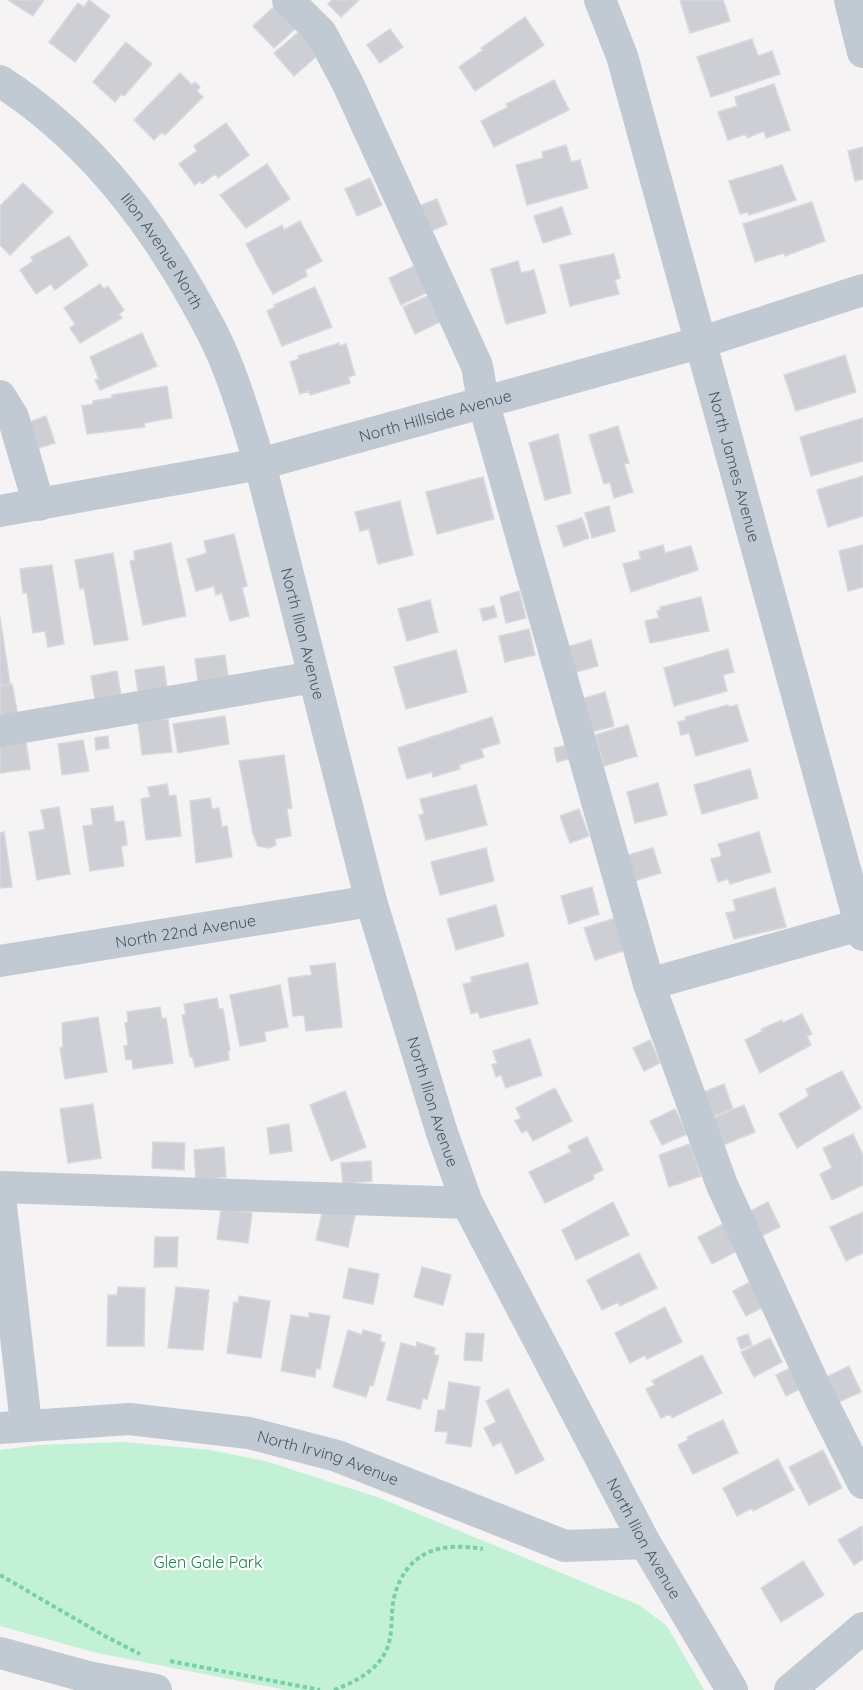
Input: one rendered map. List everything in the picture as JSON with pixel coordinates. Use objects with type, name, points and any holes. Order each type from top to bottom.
[{"type":"street","points":[[288,0],[321,33],[348,84],[477,366],[483,401],[649,984],[722,1185],[820,1400],[863,1483]]},
{"type":"street","name":"North James Avenue","points":[[600,0],[622,56],[861,930]]},
{"type":"street","points":[[850,0],[863,52]]},
{"type":"street","name":"Ilion Avenue North","points":[[0,81],[47,114],[85,148],[120,186],[141,216],[212,333],[242,405],[260,464]]},
{"type":"street","name":"North Hillside Avenue","points":[[0,511],[260,464],[702,342],[863,290]]},
{"type":"street","points":[[0,396],[13,417],[39,505]]},
{"type":"street","name":"North Ilion Avenue","points":[[260,464],[371,901],[442,1133],[467,1203],[645,1543],[732,1690]]},
{"type":"street","points":[[0,730],[314,677]]},
{"type":"street","name":"North 22nd Avenue","points":[[0,961],[371,901]]},
{"type":"street","points":[[649,984],[861,930]]},
{"type":"street","points":[[0,1187],[467,1203]]},
{"type":"street","points":[[0,1197],[13,1426]]},
{"type":"street","name":"North Irving Avenue","points":[[13,1426],[129,1419],[249,1433],[336,1456],[565,1546],[645,1543]]},
{"type":"street","points":[[790,1690],[863,1629]]},
{"type":"street","points":[[0,1653],[88,1677],[156,1690]]},
{"type":"path","points":[[334,1690],[354,1683],[374,1668],[384,1654],[392,1636],[395,1595],[405,1574],[422,1554],[441,1546],[462,1545],[490,1550]]},
{"type":"path","points":[[0,1575],[144,1656]]},
{"type":"path","points":[[166,1660],[320,1690]]},
{"type":"green space","name":"Glen Gale Park","points":[[123,1442],[210,1450],[265,1461],[377,1497],[639,1605],[667,1626],[704,1690],[286,1690],[97,1653],[0,1626],[0,1450],[39,1445]]},
{"type":"building","points":[[8,0],[44,0],[33,16]]},
{"type":"building","points":[[89,0],[110,16],[75,62],[49,42],[78,3],[84,7]]},
{"type":"building","points":[[332,0],[359,0],[341,17],[328,4]]},
{"type":"building","points":[[680,0],[723,0],[730,21],[690,33]]},
{"type":"building","points":[[276,5],[296,28],[274,48],[253,26]]},
{"type":"building","points":[[525,17],[544,45],[475,91],[459,67],[483,50],[481,48]]},
{"type":"building","points":[[390,29],[403,47],[380,63],[367,45]]},
{"type":"building","points":[[300,31],[319,54],[294,76],[274,53]]},
{"type":"building","points":[[752,39],[758,56],[772,51],[780,74],[711,97],[697,57]]},
{"type":"building","points":[[126,42],[152,64],[124,96],[121,94],[115,102],[93,82]]},
{"type":"building","points":[[180,73],[192,85],[195,82],[200,87],[197,91],[203,97],[165,135],[162,132],[154,140],[134,120]]},
{"type":"building","points":[[554,80],[569,110],[494,147],[481,121],[508,107],[506,104]]},
{"type":"building","points":[[774,84],[790,130],[766,138],[764,131],[747,138],[746,134],[728,140],[718,112],[737,106],[735,97]]},
{"type":"building","points":[[226,123],[249,155],[218,178],[215,174],[202,184],[200,181],[195,185],[179,164],[197,151],[194,146]]},
{"type":"building","points":[[566,145],[571,162],[580,160],[588,188],[527,205],[516,165],[543,158],[542,152]]},
{"type":"building","points":[[863,147],[863,179],[855,181],[848,151]]},
{"type":"building","points":[[267,164],[290,199],[246,228],[220,195]]},
{"type":"building","points":[[782,165],[796,200],[749,215],[748,212],[740,214],[729,181]]},
{"type":"building","points":[[370,178],[382,205],[357,216],[345,189]]},
{"type":"building","points":[[23,183],[53,212],[10,255],[0,245],[0,206]]},
{"type":"building","points":[[437,199],[447,224],[429,232],[419,206]]},
{"type":"building","points":[[812,202],[825,241],[785,256],[784,253],[755,262],[743,224]]},
{"type":"building","points":[[562,207],[571,234],[543,243],[534,216]]},
{"type":"building","points":[[300,221],[322,261],[305,270],[307,276],[273,294],[246,244],[282,225],[284,230]]},
{"type":"building","points":[[69,236],[88,265],[55,290],[51,284],[36,294],[20,270],[33,261],[31,257]]},
{"type":"building","points":[[614,254],[620,278],[615,280],[619,294],[570,306],[560,265]]},
{"type":"building","points":[[518,261],[521,273],[534,270],[546,313],[506,324],[491,269]]},
{"type":"building","points":[[416,265],[428,292],[401,305],[389,278]]},
{"type":"building","points":[[100,284],[104,289],[108,286],[124,310],[119,314],[122,318],[80,343],[70,328],[75,324],[64,308]]},
{"type":"building","points":[[315,287],[332,327],[282,346],[267,311],[276,307],[274,305]]},
{"type":"building","points":[[430,295],[442,321],[415,334],[403,307]]},
{"type":"building","points":[[142,333],[157,366],[100,390],[95,380],[99,379],[90,357]]},
{"type":"building","points":[[339,343],[339,346],[346,344],[355,375],[348,377],[350,383],[310,395],[309,391],[300,394],[290,362],[299,359],[298,356]]},
{"type":"building","points":[[845,355],[856,392],[796,411],[784,375]]},
{"type":"building","points":[[167,386],[172,418],[144,423],[145,427],[87,434],[82,406],[93,404],[93,401],[112,398],[112,395]]},
{"type":"building","points":[[46,416],[55,443],[35,449],[27,423]]},
{"type":"building","points":[[863,418],[863,461],[811,476],[800,437]]},
{"type":"building","points":[[618,426],[629,463],[624,464],[633,492],[614,498],[610,482],[604,484],[589,435]]},
{"type":"building","points":[[558,434],[571,493],[545,500],[529,443]]},
{"type":"building","points":[[863,476],[863,516],[828,527],[817,490]]},
{"type":"building","points":[[483,477],[494,519],[437,534],[426,492]]},
{"type":"building","points":[[400,501],[413,555],[378,564],[369,529],[360,531],[355,512]]},
{"type":"building","points":[[609,506],[615,531],[592,538],[585,513]]},
{"type":"building","points":[[582,518],[589,538],[564,547],[557,526]]},
{"type":"building","points":[[234,534],[247,586],[242,588],[249,616],[230,621],[222,593],[216,595],[214,586],[196,591],[187,559],[207,553],[204,541]]},
{"type":"building","points":[[171,543],[186,616],[143,625],[130,561],[135,560],[134,551]]},
{"type":"building","points":[[663,545],[665,553],[691,546],[698,570],[631,592],[623,564],[641,559],[639,552]]},
{"type":"building","points":[[863,545],[863,587],[848,591],[839,551]]},
{"type":"building","points":[[113,553],[128,640],[94,645],[84,588],[80,589],[75,560]]},
{"type":"building","points":[[52,565],[64,644],[48,647],[45,631],[33,633],[27,593],[23,593],[20,569]]},
{"type":"building","points":[[519,591],[526,618],[506,623],[500,597]]},
{"type":"building","points":[[701,597],[709,631],[650,643],[645,621],[659,618],[657,611],[661,610],[660,607]]},
{"type":"building","points":[[430,600],[438,632],[407,641],[398,609]]},
{"type":"building","points":[[494,606],[497,617],[483,621],[480,609]]},
{"type":"building","points":[[0,617],[10,684],[0,685]]},
{"type":"building","points":[[529,629],[535,655],[505,662],[499,636]]},
{"type":"building","points":[[591,640],[598,666],[569,674],[563,648]]},
{"type":"building","points":[[728,649],[734,672],[723,675],[727,691],[674,706],[664,668]]},
{"type":"building","points":[[456,650],[467,692],[406,709],[394,667]]},
{"type":"building","points":[[225,655],[229,684],[199,688],[195,659]]},
{"type":"building","points":[[164,666],[168,695],[139,699],[135,670]]},
{"type":"building","points":[[117,671],[122,701],[96,705],[91,676]]},
{"type":"building","points":[[12,684],[18,716],[0,720],[0,686]]},
{"type":"building","points":[[605,692],[614,726],[587,733],[578,700]]},
{"type":"building","points":[[728,705],[729,707],[737,705],[748,741],[696,756],[689,733],[681,735],[678,722],[686,720],[685,717]]},
{"type":"building","points":[[225,716],[229,744],[178,753],[173,724]]},
{"type":"building","points":[[492,717],[500,743],[481,749],[484,757],[459,765],[460,769],[433,777],[432,772],[407,779],[398,748]]},
{"type":"building","points":[[168,719],[172,752],[142,755],[138,722]]},
{"type":"building","points":[[628,725],[637,756],[604,766],[595,735]]},
{"type":"building","points":[[108,736],[109,748],[96,750],[95,738]]},
{"type":"building","points":[[83,740],[89,771],[62,775],[58,744]]},
{"type":"building","points":[[26,741],[30,769],[0,773],[0,746]]},
{"type":"building","points":[[568,745],[572,758],[557,762],[554,748]]},
{"type":"building","points":[[284,755],[292,808],[287,809],[291,836],[275,839],[276,845],[269,848],[258,846],[253,833],[239,761]]},
{"type":"building","points":[[750,769],[758,798],[702,814],[694,785]]},
{"type":"building","points":[[658,783],[667,815],[635,823],[627,792]]},
{"type":"building","points":[[167,784],[169,796],[176,795],[181,836],[146,840],[141,799],[150,797],[148,787]]},
{"type":"building","points":[[476,785],[487,825],[426,840],[419,815],[424,814],[420,799]]},
{"type":"building","points":[[210,798],[212,809],[219,808],[222,827],[227,826],[232,857],[196,863],[190,801]]},
{"type":"building","points":[[113,806],[115,822],[124,821],[127,845],[121,846],[124,866],[90,871],[83,826],[93,825],[91,809]]},
{"type":"building","points":[[59,807],[70,874],[37,880],[29,832],[45,829],[41,810]]},
{"type":"building","points":[[579,809],[589,836],[570,843],[560,816]]},
{"type":"building","points":[[4,832],[12,887],[0,888],[0,833]]},
{"type":"building","points":[[759,832],[771,872],[730,884],[728,879],[718,882],[711,859],[722,856],[718,844]]},
{"type":"building","points":[[486,848],[494,881],[440,895],[431,862]]},
{"type":"building","points":[[653,848],[661,873],[631,882],[624,856]]},
{"type":"building","points":[[592,887],[599,914],[569,924],[561,896]]},
{"type":"building","points":[[775,888],[786,927],[734,939],[726,913],[736,911],[733,900]]},
{"type":"building","points":[[496,905],[504,936],[456,950],[447,919]]},
{"type":"building","points":[[615,918],[626,950],[595,960],[584,928]]},
{"type":"building","points":[[335,963],[342,1027],[306,1031],[304,1015],[293,1016],[288,978],[312,975],[310,966]]},
{"type":"building","points":[[528,963],[538,1004],[480,1018],[478,1012],[471,1014],[463,984],[472,982],[471,977]]},
{"type":"building","points":[[280,985],[288,1027],[264,1032],[266,1041],[240,1046],[230,995]]},
{"type":"building","points":[[217,998],[219,1009],[223,1009],[230,1050],[228,1051],[229,1060],[195,1067],[192,1056],[190,1057],[182,1015],[186,1014],[184,1004]]},
{"type":"building","points":[[160,1007],[162,1019],[166,1018],[173,1063],[133,1069],[132,1059],[126,1060],[124,1046],[128,1045],[125,1023],[128,1022],[127,1012]]},
{"type":"building","points":[[802,1014],[812,1034],[807,1036],[811,1045],[760,1073],[745,1040],[763,1031],[761,1029],[782,1020],[783,1023]]},
{"type":"building","points":[[98,1017],[107,1072],[65,1079],[60,1048],[63,1047],[62,1023]]},
{"type":"building","points":[[530,1039],[542,1075],[506,1088],[501,1075],[496,1077],[492,1065],[497,1063],[493,1051]]},
{"type":"building","points":[[650,1040],[660,1063],[644,1071],[633,1048]]},
{"type":"building","points":[[842,1071],[861,1108],[797,1148],[779,1114],[809,1096],[806,1089]]},
{"type":"building","points":[[724,1084],[733,1109],[705,1119],[696,1095]]},
{"type":"building","points":[[555,1088],[572,1121],[533,1141],[527,1130],[522,1133],[515,1121],[521,1118],[516,1108]]},
{"type":"building","points":[[345,1091],[366,1147],[331,1161],[310,1105]]},
{"type":"building","points":[[93,1104],[101,1158],[68,1163],[60,1109]]},
{"type":"building","points":[[744,1105],[755,1132],[716,1148],[706,1121]]},
{"type":"building","points":[[675,1109],[687,1134],[662,1145],[650,1121]]},
{"type":"building","points":[[289,1124],[292,1151],[270,1154],[267,1128]]},
{"type":"building","points":[[853,1134],[863,1155],[863,1185],[832,1200],[820,1174],[832,1168],[823,1148]]},
{"type":"building","points":[[587,1137],[603,1170],[593,1175],[594,1179],[545,1203],[529,1172],[571,1152],[568,1146]]},
{"type":"building","points":[[153,1142],[185,1143],[184,1170],[152,1168]]},
{"type":"building","points":[[690,1144],[701,1176],[669,1187],[659,1155]]},
{"type":"building","points":[[224,1147],[226,1177],[196,1180],[194,1150]]},
{"type":"building","points":[[371,1161],[372,1181],[343,1184],[341,1163]]},
{"type":"building","points":[[613,1202],[629,1235],[576,1260],[562,1230]]},
{"type":"building","points":[[768,1202],[780,1227],[757,1238],[745,1214]]},
{"type":"building","points":[[324,1204],[356,1211],[348,1247],[316,1240]]},
{"type":"building","points":[[221,1209],[252,1213],[248,1243],[217,1239]]},
{"type":"building","points":[[863,1212],[863,1253],[846,1261],[830,1227]]},
{"type":"building","points":[[725,1223],[739,1250],[712,1264],[698,1237]]},
{"type":"building","points":[[155,1237],[178,1237],[177,1267],[154,1267]]},
{"type":"building","points":[[639,1253],[657,1288],[620,1306],[618,1302],[602,1310],[587,1280]]},
{"type":"building","points":[[422,1267],[451,1275],[443,1305],[414,1297]]},
{"type":"building","points":[[349,1268],[379,1274],[373,1304],[343,1298]]},
{"type":"building","points":[[752,1281],[765,1306],[746,1316],[733,1291]]},
{"type":"building","points":[[118,1287],[145,1288],[144,1346],[107,1346],[108,1295],[117,1295]]},
{"type":"building","points":[[176,1287],[209,1290],[203,1350],[168,1348]]},
{"type":"building","points":[[239,1296],[270,1301],[261,1358],[227,1353],[234,1302],[238,1303]]},
{"type":"building","points":[[665,1307],[682,1342],[647,1359],[645,1355],[630,1363],[615,1333]]},
{"type":"building","points":[[309,1313],[330,1316],[320,1369],[316,1368],[315,1377],[281,1371],[291,1315],[309,1318]]},
{"type":"building","points":[[348,1330],[362,1335],[363,1330],[381,1335],[380,1341],[385,1343],[373,1386],[370,1385],[366,1397],[333,1387]]},
{"type":"building","points":[[466,1333],[484,1334],[482,1361],[464,1360]]},
{"type":"building","points":[[748,1334],[752,1345],[741,1349],[737,1338]]},
{"type":"building","points":[[770,1338],[782,1362],[754,1377],[741,1352]]},
{"type":"building","points":[[417,1342],[435,1348],[434,1354],[439,1356],[427,1399],[423,1398],[420,1409],[387,1400],[401,1343],[416,1347]]},
{"type":"building","points":[[702,1355],[722,1393],[672,1418],[670,1414],[661,1418],[646,1389],[655,1385],[652,1381]]},
{"type":"building","points":[[849,1366],[861,1392],[832,1405],[820,1380]]},
{"type":"building","points":[[792,1367],[802,1388],[786,1396],[776,1375]]},
{"type":"building","points":[[449,1382],[480,1387],[471,1447],[446,1443],[448,1432],[435,1431],[438,1410],[445,1410]]},
{"type":"building","points":[[508,1389],[544,1460],[516,1474],[501,1442],[493,1446],[484,1428],[496,1422],[486,1401]]},
{"type":"building","points":[[723,1420],[738,1453],[693,1474],[678,1445],[688,1440],[687,1437]]},
{"type":"building","points":[[823,1450],[842,1488],[809,1505],[789,1467]]},
{"type":"building","points":[[778,1459],[794,1490],[753,1511],[752,1508],[737,1516],[723,1488]]},
{"type":"building","points":[[862,1526],[863,1559],[854,1565],[838,1540]]},
{"type":"building","points":[[803,1561],[824,1595],[781,1622],[761,1588]]}]
